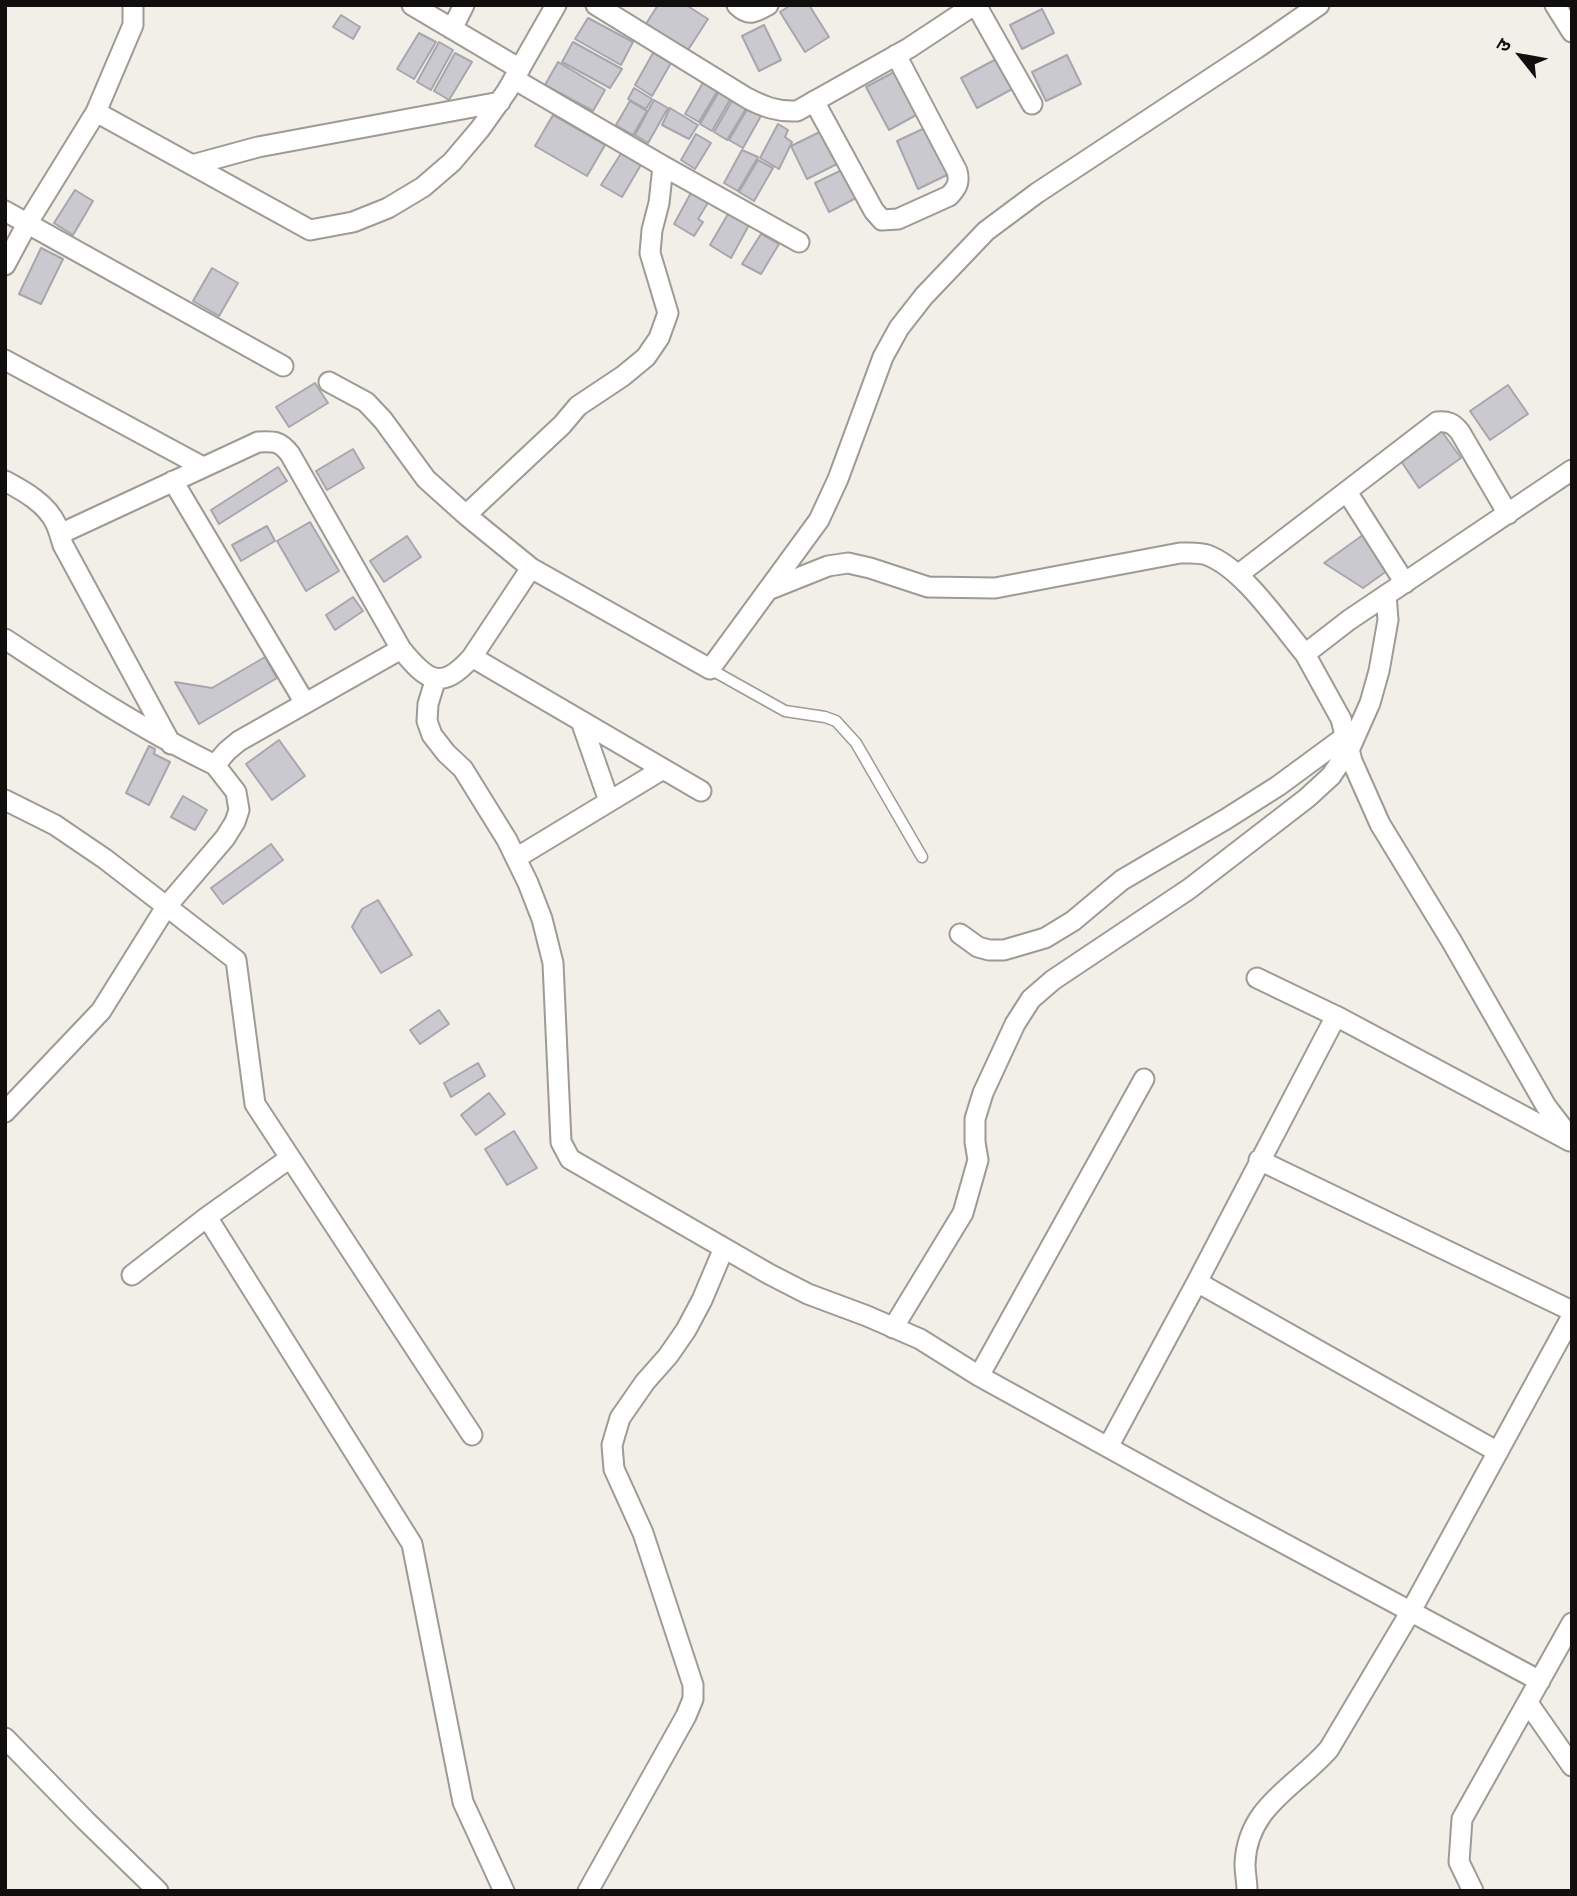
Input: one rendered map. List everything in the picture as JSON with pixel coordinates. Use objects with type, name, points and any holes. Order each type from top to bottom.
[{"type":"street","points":[[5,265],[96,112],[133,25],[133,5]]},
{"type":"street","points":[[412,5],[663,166],[799,242]]},
{"type":"street","points":[[452,29],[464,5]]},
{"type":"street","points":[[96,112],[310,230],[353,222],[388,208],[423,187],[452,162],[500,102],[556,5]]},
{"type":"street","points":[[596,5],[747,98],[781,112],[797,111],[896,55],[971,6],[1032,104]]},
{"type":"street","points":[[737,5],[742,11],[755,13],[768,5]]},
{"type":"street","points":[[329,382],[366,402],[383,420],[426,479],[531,568],[710,669],[819,520],[838,479],[883,357],[899,328],[924,296],[986,231],[1037,193],[1319,5]]},
{"type":"street","points":[[1555,5],[1572,32]]},
{"type":"street","points":[[814,101],[881,220],[898,219],[949,196],[960,180],[957,171],[896,55]]},
{"type":"street","points":[[192,165],[258,147],[500,102]]},
{"type":"street","points":[[466,515],[579,406],[646,357],[659,338],[668,313],[650,253],[663,166]]},
{"type":"street","points":[[5,211],[283,366]]},
{"type":"street","points":[[5,360],[203,467]]},
{"type":"street","points":[[1239,574],[1437,422],[1454,424],[1508,514]]},
{"type":"street","points":[[60,534],[258,442],[282,444],[401,649],[426,675],[436,678],[447,678],[460,670],[472,657],[531,568]]},
{"type":"street","points":[[1305,654],[1349,620],[1572,470]]},
{"type":"street","points":[[5,481],[44,507],[56,522],[63,545],[171,744]]},
{"type":"street","points":[[173,481],[305,703]]},
{"type":"street","points":[[1347,492],[1405,583]]},
{"type":"street","points":[[767,590],[828,566],[848,563],[880,570],[928,587],[995,588],[1180,553],[1205,554],[1239,574],[1305,654],[1340,719],[1352,761],[1380,824],[1452,942],[1546,1106],[1572,1141]]},
{"type":"street","points":[[893,1328],[963,1213],[978,1160],[975,1119],[983,1093],[1015,1024],[1031,999],[1053,980],[1189,888],[1307,798],[1331,776],[1370,703],[1388,620],[1386,596]]},
{"type":"street","points":[[5,639],[171,744],[215,765],[236,792],[239,810],[225,838],[166,907],[101,1011],[5,1112]]},
{"type":"street","points":[[215,765],[239,741],[401,649]]},
{"type":"street","points":[[472,657],[701,792]]},
{"type":"street","points":[[436,678],[428,704],[427,721],[432,735],[463,769],[507,840],[542,919],[552,963],[561,1142],[570,1159],[808,1294],[920,1339],[979,1376],[1540,1681]]},
{"type":"street","points":[[581,720],[609,802]]},
{"type":"street","points":[[960,934],[978,947],[989,950],[1004,950],[1045,938],[1073,921],[1122,880],[1348,742]]},
{"type":"street","points":[[516,858],[663,769]]},
{"type":"street","points":[[5,800],[55,825],[105,859],[236,960],[255,1104],[472,1436]]},
{"type":"street","points":[[1257,978],[1336,1016],[1572,1141]]},
{"type":"street","points":[[1108,1447],[1336,1016]]},
{"type":"street","points":[[979,1376],[1144,1079]]},
{"type":"street","points":[[132,1275],[290,1158]]},
{"type":"street","points":[[1259,1160],[1572,1311]]},
{"type":"street","points":[[207,1217],[412,1544],[463,1802],[504,1891]]},
{"type":"street","points":[[588,1891],[693,1699],[693,1685],[643,1533],[614,1469],[612,1446],[621,1418],[686,1330],[724,1248]]},
{"type":"street","points":[[1197,1282],[1498,1452]]},
{"type":"street","points":[[1247,1891],[1245,1863],[1254,1825],[1262,1812],[1329,1749],[1411,1611],[1572,1316]]},
{"type":"street","points":[[1473,1891],[1459,1862],[1462,1819],[1572,1623]]},
{"type":"street","points":[[1528,1703],[1572,1766]]},
{"type":"street","points":[[5,1738],[158,1891]]},
{"type":"lane","points":[[710,669],[785,711],[836,721],[856,743],[922,857]]},
{"type":"building","points":[[658,5],[686,5],[708,19],[686,53],[644,27]]},
{"type":"building","points":[[791,5],[809,5],[829,37],[805,52],[780,12]]},
{"type":"building","points":[[1042,9],[1054,33],[1022,49],[1010,25]]},
{"type":"building","points":[[341,15],[360,27],[353,39],[333,27]]},
{"type":"building","points":[[588,18],[633,42],[621,65],[575,39]]},
{"type":"building","points":[[764,25],[781,60],[759,71],[742,36]]},
{"type":"building","points":[[419,33],[436,42],[414,79],[397,69]]},
{"type":"building","points":[[439,42],[453,50],[431,90],[417,82]]},
{"type":"building","points":[[573,42],[622,69],[610,88],[562,62]]},
{"type":"building","points":[[455,53],[472,62],[449,100],[434,91]]},
{"type":"building","points":[[653,53],[671,63],[652,96],[635,85]]},
{"type":"building","points":[[1067,55],[1081,84],[1046,101],[1032,72]]},
{"type":"building","points":[[1000,57],[1016,87],[977,108],[961,78]]},
{"type":"building","points":[[558,62],[605,90],[593,111],[545,85]]},
{"type":"building","points":[[896,71],[918,114],[889,130],[866,87]]},
{"type":"building","points":[[704,81],[718,90],[699,122],[685,114]]},
{"type":"building","points":[[634,88],[652,99],[646,109],[628,99]]},
{"type":"building","points":[[720,90],[731,98],[712,131],[700,124]]},
{"type":"building","points":[[733,99],[747,107],[727,140],[714,132]]},
{"type":"building","points":[[654,100],[668,108],[648,143],[635,135]]},
{"type":"building","points":[[630,101],[647,111],[633,135],[616,125]]},
{"type":"building","points":[[749,106],[762,114],[743,148],[729,140]]},
{"type":"building","points":[[670,108],[698,125],[689,139],[662,125]]},
{"type":"building","points":[[553,115],[605,145],[587,176],[535,146]]},
{"type":"building","points":[[778,124],[788,130],[785,137],[792,142],[779,169],[760,158]]},
{"type":"building","points":[[927,127],[951,173],[918,189],[897,141]]},
{"type":"building","points":[[824,130],[839,163],[807,179],[791,146]]},
{"type":"building","points":[[696,134],[711,143],[695,169],[681,160]]},
{"type":"building","points":[[742,150],[758,157],[738,191],[724,183]]},
{"type":"building","points":[[622,152],[642,163],[622,197],[601,185]]},
{"type":"building","points":[[758,160],[773,168],[754,201],[739,192]]},
{"type":"building","points":[[846,168],[860,196],[829,212],[815,183]]},
{"type":"building","points":[[75,190],[93,201],[73,235],[54,223]]},
{"type":"building","points":[[692,191],[709,201],[698,219],[703,222],[694,236],[674,224]]},
{"type":"building","points":[[728,214],[749,225],[731,258],[710,245]]},
{"type":"building","points":[[761,234],[779,244],[761,274],[742,264]]},
{"type":"building","points":[[41,248],[63,259],[41,304],[19,294]]},
{"type":"building","points":[[212,268],[238,283],[219,316],[193,301]]},
{"type":"building","points":[[315,383],[328,403],[289,427],[276,407]]},
{"type":"building","points":[[1508,385],[1528,414],[1490,440],[1470,411]]},
{"type":"building","points":[[1440,429],[1461,458],[1419,488],[1399,458]]},
{"type":"building","points":[[353,449],[364,468],[327,490],[316,471]]},
{"type":"building","points":[[278,467],[287,481],[219,524],[211,510]]},
{"type":"building","points":[[310,522],[339,571],[306,591],[277,541]]},
{"type":"building","points":[[267,526],[275,541],[241,561],[232,545]]},
{"type":"building","points":[[1367,532],[1391,568],[1363,588],[1324,563]]},
{"type":"building","points":[[407,536],[421,557],[384,582],[370,561]]},
{"type":"building","points":[[353,597],[363,611],[335,630],[326,615]]},
{"type":"building","points":[[265,657],[277,678],[199,724],[175,682],[212,688]]},
{"type":"building","points":[[279,740],[305,776],[272,800],[246,764]]},
{"type":"building","points":[[149,746],[155,749],[154,754],[170,762],[149,805],[126,793]]},
{"type":"building","points":[[183,796],[207,810],[195,830],[171,817]]},
{"type":"building","points":[[271,844],[283,860],[223,904],[211,888]]},
{"type":"building","points":[[378,900],[412,955],[381,973],[352,927],[362,909]]},
{"type":"building","points":[[439,1010],[449,1024],[420,1044],[410,1030]]},
{"type":"building","points":[[478,1063],[485,1076],[451,1097],[444,1083]]},
{"type":"building","points":[[489,1093],[505,1114],[476,1135],[461,1115]]},
{"type":"building","points":[[514,1131],[537,1168],[507,1185],[485,1149]]}]
